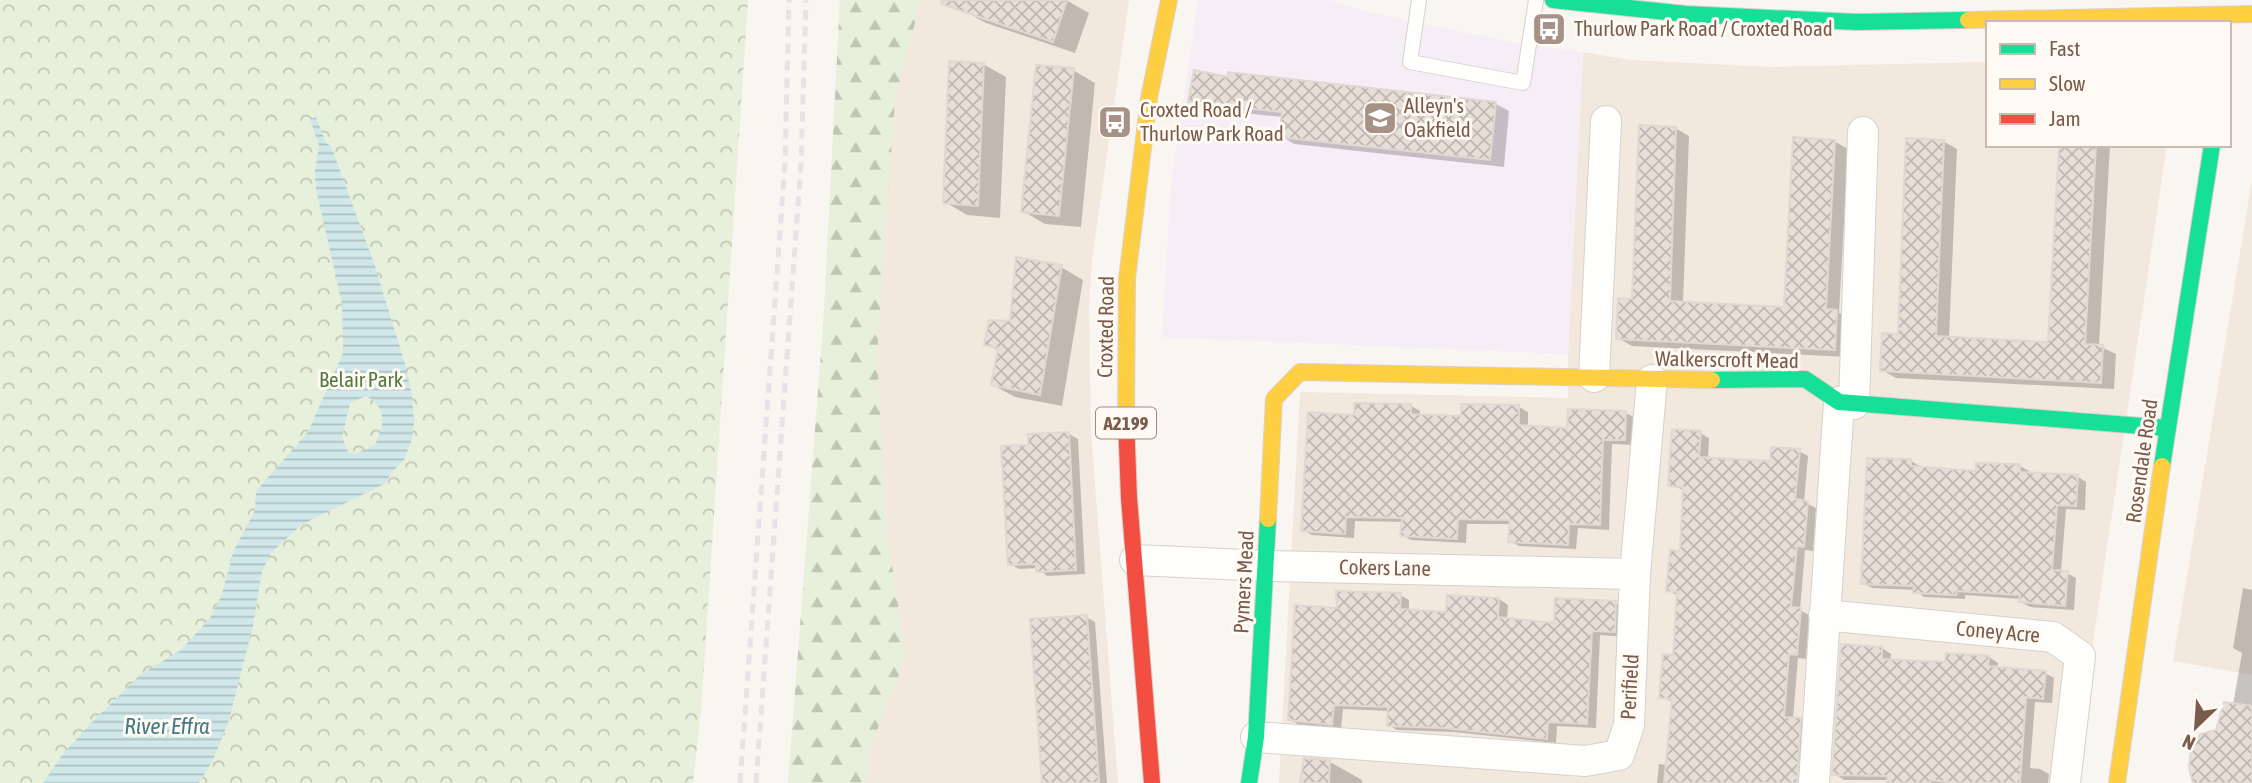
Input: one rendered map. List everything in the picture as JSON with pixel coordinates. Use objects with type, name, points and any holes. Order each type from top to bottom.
[{"type":"main road","name":"Croxted Road","points":[[1152,783],[1126,419],[1127,279],[1149,98],[1169,0]]},
{"type":"main road","points":[[1553,0],[1686,14],[2233,7],[2252,14]]},
{"type":"main road","name":"Rosendale Road","points":[[2117,783],[2167,428],[2212,147]]},
{"type":"main road","name":"Walkerscroft Mead","points":[[1285,386],[1300,372],[1652,380],[1805,379],[1846,403]]},
{"type":"main road","name":"Pymers Mead","points":[[1249,783],[1256,737],[1274,399],[1285,386]]},
{"type":"main road","points":[[1846,403],[2167,428]]},
{"type":"street","points":[[1594,377],[1606,121]]},
{"type":"street","points":[[1814,783],[1824,615],[1846,403],[1863,132]]},
{"type":"street","name":"Perifield","points":[[1256,737],[1585,761],[1619,755],[1629,725],[1634,574],[1652,380]]},
{"type":"street","name":"Cokers Lane","points":[[1135,560],[1267,566],[1634,574]]},
{"type":"street","name":"Coney Acre","points":[[1824,615],[2053,637],[2062,643],[2080,656],[2065,783]]},
{"type":"lane","points":[[1419,0],[1410,62],[1523,83],[1536,0]]},
{"type":"shaded area","points":[[840,0],[1129,0],[1092,261],[1089,308],[1091,432],[1118,783],[800,783]]},
{"type":"shaded area","name":"Alleyn's Oakfield","points":[[1198,0],[1329,0],[1375,14],[1511,42],[1583,52],[1568,354],[1162,337],[1171,185]]},
{"type":"shaded area","points":[[1583,52],[1630,60],[1771,67],[1986,62],[1986,147],[2167,147],[2072,783],[1279,783],[1300,392],[1568,398]]},
{"type":"shaded area","points":[[2252,180],[2252,675],[2173,661]]},
{"type":"green space","name":"Belair Park","points":[[0,0],[748,0],[701,711],[693,783],[0,783]]},
{"type":"green space","points":[[840,0],[921,0],[895,99],[877,356],[887,533],[906,657],[870,748],[867,783],[788,783],[824,312]]},
{"type":"water","name":"River Effra","points":[[316,117],[326,143],[331,146],[374,263],[405,364],[414,422],[412,439],[404,460],[391,473],[386,483],[301,525],[271,553],[262,571],[253,626],[229,720],[213,760],[199,783],[43,783],[62,755],[89,725],[140,675],[181,650],[210,618],[221,597],[234,550],[255,510],[256,491],[308,432],[343,353],[342,304],[316,189],[315,171],[319,146],[310,119]],"holes":[[[366,396],[373,401],[382,418],[375,445],[355,454],[348,452],[342,437],[350,403]]]},
{"type":"building","points":[[942,0],[1067,0],[1053,42],[941,4]]},
{"type":"building","points":[[949,61],[984,63],[978,206],[943,203]]},
{"type":"building","points":[[1036,65],[1074,68],[1059,216],[1021,212]]},
{"type":"building","points":[[1194,70],[1228,77],[1228,72],[1496,102],[1490,160],[1279,137],[1282,112],[1188,102]]},
{"type":"building","points":[[1639,125],[1676,127],[1670,301],[1784,307],[1793,137],[1835,140],[1826,309],[1837,310],[1835,350],[1616,339],[1618,298],[1632,299]]},
{"type":"building","points":[[1906,138],[1944,140],[1936,336],[2048,342],[2059,147],[2096,147],[2085,344],[2103,345],[2101,383],[1880,371],[1882,333],[1898,334]]},
{"type":"building","points":[[1016,257],[1062,265],[1040,395],[991,385],[998,348],[984,345],[989,320],[1010,321]]},
{"type":"building","points":[[1354,403],[1411,404],[1411,414],[1461,416],[1461,404],[1519,405],[1519,425],[1567,428],[1568,409],[1626,411],[1625,440],[1603,440],[1600,525],[1569,524],[1568,545],[1508,542],[1510,520],[1458,519],[1457,539],[1400,536],[1402,518],[1346,517],[1345,534],[1301,531],[1308,412],[1354,415]]},
{"type":"building","points":[[1672,429],[1701,431],[1699,457],[1770,461],[1771,447],[1800,449],[1795,499],[1808,501],[1804,547],[1797,546],[1791,607],[1801,608],[1797,655],[1789,654],[1784,717],[1801,718],[1797,783],[1664,783],[1672,699],[1659,698],[1663,654],[1673,655],[1677,592],[1666,591],[1670,550],[1680,551],[1683,487],[1668,486]]},
{"type":"building","points":[[1069,432],[1076,570],[1036,572],[1036,564],[1008,565],[1001,446],[1028,445],[1028,434]]},
{"type":"building","points":[[1867,458],[1911,459],[1911,466],[1976,471],[1976,463],[2020,464],[2020,472],[2078,475],[2076,506],[2057,505],[2052,570],[2068,571],[2065,606],[2019,602],[2020,595],[1957,591],[1956,595],[1913,593],[1914,586],[1861,584]]},
{"type":"building","points":[[1336,591],[1401,593],[1400,609],[1446,612],[1447,595],[1499,598],[1498,617],[1554,623],[1555,598],[1616,601],[1615,632],[1592,631],[1587,724],[1548,722],[1547,739],[1444,728],[1387,726],[1388,707],[1334,705],[1332,725],[1288,720],[1295,605],[1337,608]]},
{"type":"building","points":[[1087,615],[1099,783],[1042,783],[1030,619]]},
{"type":"building","points":[[1841,644],[1882,647],[1882,659],[1945,662],[1946,653],[1989,656],[1988,666],[2046,671],[2043,699],[2026,697],[2020,783],[1956,783],[1930,780],[1930,783],[1887,783],[1887,776],[1832,775]]},
{"type":"building","points":[[2224,702],[2252,706],[2252,783],[2193,783],[2189,768],[2191,749],[2200,734],[2216,730]]},
{"type":"building","points":[[1304,758],[1330,760],[1329,783],[1300,783]]},
{"type":"railway","points":[[740,783],[785,163],[789,0]]},
{"type":"railway","points":[[756,783],[801,164],[806,0]]},
{"type":"traffic: fast","points":[[1553,0],[1686,14],[1856,22],[1968,20]]},
{"type":"traffic: fast","points":[[2162,466],[2212,147]]},
{"type":"traffic: fast","points":[[1712,380],[1805,379],[1839,402],[2167,428]]},
{"type":"traffic: fast","points":[[1249,783],[1256,737],[1268,519]]},
{"type":"traffic: slow","points":[[1126,419],[1127,279],[1149,98],[1169,0]]},
{"type":"traffic: slow","points":[[1968,20],[2252,14]]},
{"type":"traffic: slow","points":[[1268,519],[1274,399],[1300,372],[1712,380]]},
{"type":"traffic: slow","points":[[2117,783],[2162,466]]},
{"type":"traffic: jam","points":[[1126,419],[1129,498],[1152,783]]},
{"type":"place","name":"Thurlow Park Road / Croxted Road","points":[[1549,29]]},
{"type":"place","name":"Alleyn's Oakfield","points":[[1380,118]]},
{"type":"place","name":"Croxted Road / Thurlow Park Road","points":[[1115,122]]}]
